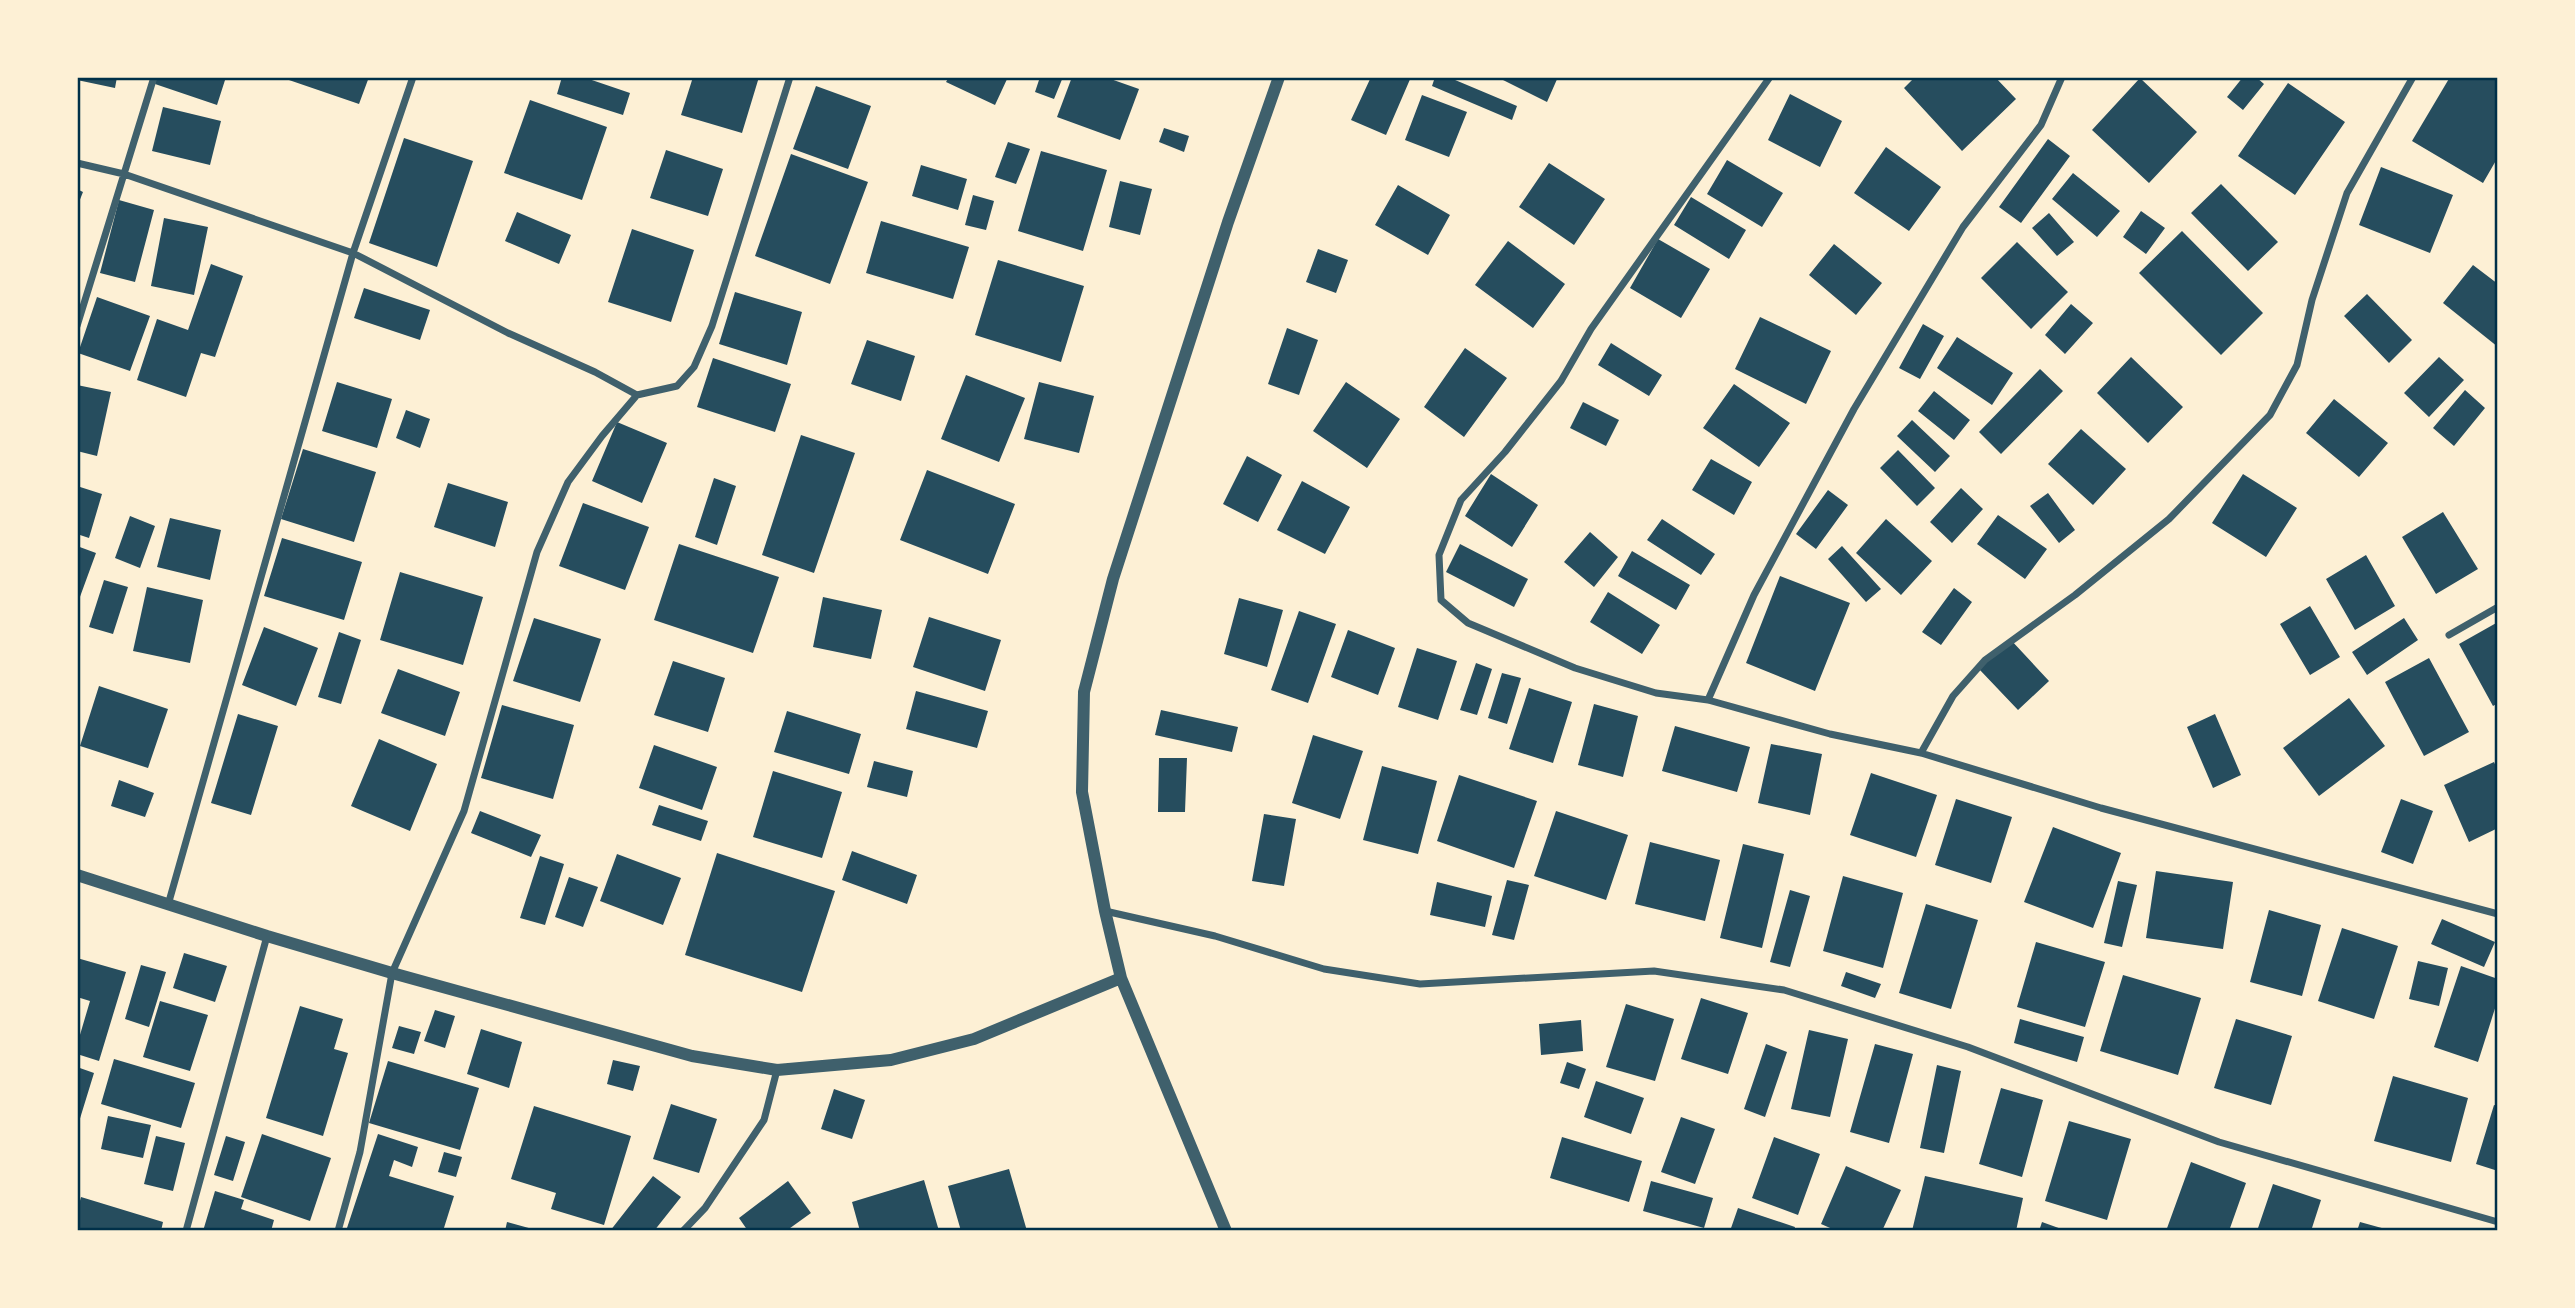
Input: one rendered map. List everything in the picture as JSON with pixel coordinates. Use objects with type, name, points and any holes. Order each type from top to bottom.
[{"type":"street","points":[[77,326],[154,77]]},
{"type":"street","points":[[168,905],[353,253],[413,77]]},
{"type":"street","points":[[338,1231],[360,1152],[392,973],[464,811],[537,552],[568,482],[637,395],[677,386],[694,367],[712,326],[790,77]]},
{"type":"street","points":[[1226,1231],[1121,978],[1082,792],[1084,692],[1117,566],[1228,222],[1279,77]]},
{"type":"street","points":[[1770,77],[1591,329],[1561,381],[1505,452],[1461,500],[1439,555],[1441,600],[1468,623],[1575,668],[1656,693],[1708,700],[1830,734],[1921,753],[2101,808],[2497,912]]},
{"type":"street","points":[[1708,700],[1754,595],[1854,409],[1963,227],[2041,125],[2062,77]]},
{"type":"street","points":[[1921,753],[1953,696],[1985,660],[2075,595],[2169,519],[2270,415],[2297,365],[2312,300],[2347,193],[2413,77]]},
{"type":"street","points":[[77,163],[124,174],[353,253],[508,333],[595,372],[637,395]]},
{"type":"street","points":[[2449,635],[2498,607]]},
{"type":"street","points":[[77,875],[392,973],[692,1056],[777,1070],[891,1059],[974,1039],[1121,978]]},
{"type":"street","points":[[1105,911],[1215,936],[1324,970],[1420,984],[1654,971],[1784,990],[1968,1047],[2219,1142],[2498,1222]]},
{"type":"street","points":[[186,1231],[267,936]]},
{"type":"street","points":[[684,1231],[705,1208],[764,1120],[777,1070]]},
{"type":"building","points":[[77,77],[117,77],[115,88],[77,80]]},
{"type":"building","points":[[157,77],[226,77],[217,105],[155,84]]},
{"type":"building","points":[[286,77],[369,77],[359,104]]},
{"type":"building","points":[[562,77],[583,77],[630,93],[623,115],[557,94]]},
{"type":"building","points":[[693,77],[759,77],[742,133],[681,115]]},
{"type":"building","points":[[949,77],[1008,77],[995,105],[946,82]]},
{"type":"building","points":[[1040,77],[1063,77],[1054,99],[1035,92]]},
{"type":"building","points":[[1072,77],[1105,77],[1139,89],[1120,140],[1057,117]]},
{"type":"building","points":[[1371,77],[1411,77],[1386,135],[1351,120]]},
{"type":"building","points":[[1435,77],[1448,77],[1517,106],[1512,120],[1432,86]]},
{"type":"building","points":[[1497,77],[1558,77],[1547,102]]},
{"type":"building","points":[[1915,77],[1995,77],[2016,99],[1962,151],[1904,88]]},
{"type":"building","points":[[2243,77],[2256,77],[2264,84],[2243,110],[2227,97]]},
{"type":"building","points":[[2450,77],[2498,77],[2498,157],[2483,183],[2412,141]]},
{"type":"building","points":[[2140,78],[2197,132],[2149,183],[2092,130]]},
{"type":"building","points":[[2288,83],[2345,122],[2295,195],[2238,156]]},
{"type":"building","points":[[816,86],[871,106],[848,169],[793,149]]},
{"type":"building","points":[[1790,94],[1842,121],[1820,167],[1768,140]]},
{"type":"building","points":[[1422,95],[1467,112],[1449,157],[1405,140]]},
{"type":"building","points":[[530,100],[607,127],[582,200],[504,173]]},
{"type":"building","points":[[163,107],[221,121],[210,165],[152,151]]},
{"type":"building","points":[[1164,128],[1189,136],[1184,152],[1159,142]]},
{"type":"building","points":[[404,138],[473,161],[437,267],[369,243]]},
{"type":"building","points":[[2048,139],[2070,156],[2021,223],[1999,207]]},
{"type":"building","points":[[1008,142],[1030,149],[1016,184],[995,177]]},
{"type":"building","points":[[1886,147],[1941,187],[1909,231],[1854,193]]},
{"type":"building","points":[[666,150],[723,169],[708,216],[650,198]]},
{"type":"building","points":[[1041,151],[1107,170],[1083,251],[1018,231]]},
{"type":"building","points":[[791,154],[868,182],[830,284],[755,256]]},
{"type":"building","points":[[1727,160],[1783,193],[1762,227],[1707,194]]},
{"type":"building","points":[[1549,163],[1605,199],[1574,245],[1519,207]]},
{"type":"building","points":[[921,165],[967,179],[958,210],[912,196]]},
{"type":"building","points":[[2381,167],[2453,195],[2430,253],[2359,225]]},
{"type":"building","points":[[2073,173],[2120,211],[2097,237],[2052,199]]},
{"type":"building","points":[[1120,181],[1152,189],[1140,235],[1109,227]]},
{"type":"building","points":[[2221,184],[2278,242],[2248,271],[2191,213]]},
{"type":"building","points":[[1398,185],[1450,215],[1428,255],[1375,225]]},
{"type":"building","points":[[77,189],[83,192],[77,207]]},
{"type":"building","points":[[973,195],[994,201],[986,230],[965,225]]},
{"type":"building","points":[[1691,197],[1746,230],[1729,259],[1674,225]]},
{"type":"building","points":[[119,200],[154,210],[135,282],[100,273]]},
{"type":"building","points":[[2141,211],[2165,228],[2146,254],[2123,237]]},
{"type":"building","points":[[517,212],[571,235],[559,264],[505,241]]},
{"type":"building","points":[[2049,213],[2074,242],[2057,256],[2032,228]]},
{"type":"building","points":[[164,218],[208,227],[194,295],[151,286]]},
{"type":"building","points":[[881,221],[969,247],[953,299],[866,273]]},
{"type":"building","points":[[632,229],[694,250],[671,322],[608,302]]},
{"type":"building","points":[[2182,231],[2263,313],[2221,355],[2139,273]]},
{"type":"building","points":[[1658,239],[1710,269],[1681,318],[1630,288]]},
{"type":"building","points":[[1508,241],[1565,284],[1533,328],[1475,285]]},
{"type":"building","points":[[2017,242],[2068,292],[2031,329],[1981,278]]},
{"type":"building","points":[[1834,244],[1882,283],[1856,315],[1809,275]]},
{"type":"building","points":[[1318,249],[1348,260],[1336,293],[1306,282]]},
{"type":"building","points":[[998,260],[1084,286],[1061,362],[975,335]]},
{"type":"building","points":[[211,264],[243,276],[215,357],[201,353],[186,397],[137,380],[157,319],[188,330]]},
{"type":"building","points":[[2473,265],[2498,284],[2498,347],[2443,303]]},
{"type":"building","points":[[364,288],[430,310],[420,340],[354,318]]},
{"type":"building","points":[[735,292],[802,312],[787,365],[719,344]]},
{"type":"building","points":[[2367,294],[2412,340],[2389,363],[2344,316]]},
{"type":"building","points":[[97,297],[150,316],[130,371],[78,353]]},
{"type":"building","points":[[2071,304],[2093,323],[2065,354],[2045,335]]},
{"type":"building","points":[[1760,317],[1831,351],[1806,404],[1735,369]]},
{"type":"building","points":[[1923,324],[1944,336],[1920,379],[1899,368]]},
{"type":"building","points":[[1287,328],[1318,340],[1299,395],[1268,384]]},
{"type":"building","points":[[1957,337],[2013,373],[1992,405],[1937,368]]},
{"type":"building","points":[[867,340],[915,356],[901,401],[851,384]]},
{"type":"building","points":[[1611,343],[1662,375],[1649,396],[1598,365]]},
{"type":"building","points":[[1465,348],[1507,378],[1464,437],[1424,407]]},
{"type":"building","points":[[2131,357],[2183,407],[2148,443],[2097,393]]},
{"type":"building","points":[[2439,357],[2464,380],[2429,417],[2404,393]]},
{"type":"building","points":[[713,358],[791,384],[775,432],[697,407]]},
{"type":"building","points":[[2040,369],[2063,391],[2001,454],[1979,432]]},
{"type":"building","points":[[966,375],[1025,398],[999,462],[941,439]]},
{"type":"building","points":[[337,382],[392,399],[377,448],[322,431]]},
{"type":"building","points":[[1039,382],[1094,396],[1079,453],[1024,439]]},
{"type":"building","points":[[1346,382],[1400,419],[1367,468],[1313,431]]},
{"type":"building","points":[[1734,384],[1790,423],[1759,467],[1703,428]]},
{"type":"building","points":[[77,385],[111,392],[97,456],[77,451]]},
{"type":"building","points":[[2465,390],[2485,408],[2454,446],[2433,428]]},
{"type":"building","points":[[1934,391],[1970,420],[1954,440],[1918,411]]},
{"type":"building","points":[[2334,399],[2388,443],[2359,477],[2306,433]]},
{"type":"building","points":[[1583,402],[1619,420],[1606,446],[1570,428]]},
{"type":"building","points":[[406,410],[430,419],[420,448],[396,438]]},
{"type":"building","points":[[1912,420],[1950,456],[1935,472],[1897,436]]},
{"type":"building","points":[[617,422],[667,443],[642,503],[592,481]]},
{"type":"building","points":[[2081,429],[2126,469],[2093,505],[2048,464]]},
{"type":"building","points":[[801,435],[855,453],[814,573],[762,555]]},
{"type":"building","points":[[303,449],[376,472],[354,542],[281,519]]},
{"type":"building","points":[[1898,450],[1935,488],[1917,506],[1880,468]]},
{"type":"building","points":[[1247,456],[1282,475],[1258,522],[1223,504]]},
{"type":"building","points":[[1711,459],[1752,482],[1734,515],[1692,490]]},
{"type":"building","points":[[927,470],[1015,504],[988,574],[900,540]]},
{"type":"building","points":[[1491,474],[1538,505],[1512,547],[1465,516]]},
{"type":"building","points":[[2243,474],[2297,508],[2266,557],[2212,523]]},
{"type":"building","points":[[714,478],[736,486],[717,545],[695,537]]},
{"type":"building","points":[[1302,481],[1350,507],[1325,554],[1277,530]]},
{"type":"building","points":[[448,483],[508,502],[495,547],[434,527]]},
{"type":"building","points":[[77,486],[102,494],[89,538],[77,534]]},
{"type":"building","points":[[1961,488],[1983,509],[1952,543],[1930,522]]},
{"type":"building","points":[[1828,490],[1848,505],[1816,549],[1796,534]]},
{"type":"building","points":[[2048,493],[2075,530],[2059,543],[2030,506]]},
{"type":"building","points":[[583,503],[649,527],[625,590],[559,566]]},
{"type":"building","points":[[2443,512],[2478,569],[2436,594],[2402,537]]},
{"type":"building","points":[[1998,515],[2047,549],[2025,579],[1977,544]]},
{"type":"building","points":[[130,516],[155,526],[140,568],[115,558]]},
{"type":"building","points":[[170,518],[221,530],[210,580],[157,567]]},
{"type":"building","points":[[1662,519],[1715,554],[1701,575],[1647,540]]},
{"type":"building","points":[[1886,519],[1932,561],[1901,595],[1856,553]]},
{"type":"building","points":[[1590,532],[1618,557],[1594,587],[1564,562]]},
{"type":"building","points":[[282,538],[362,562],[344,620],[264,596]]},
{"type":"building","points":[[679,544],[779,577],[753,653],[654,620]]},
{"type":"building","points":[[1460,544],[1528,579],[1514,607],[1446,572]]},
{"type":"building","points":[[77,546],[96,553],[77,605]]},
{"type":"building","points":[[1842,546],[1881,589],[1866,602],[1828,559]]},
{"type":"building","points":[[1632,551],[1690,585],[1676,610],[1618,576]]},
{"type":"building","points":[[2366,555],[2395,606],[2355,630],[2326,579]]},
{"type":"building","points":[[400,572],[483,597],[463,665],[380,640]]},
{"type":"building","points":[[1780,576],[1850,603],[1815,691],[1746,663]]},
{"type":"building","points":[[104,580],[128,587],[113,634],[89,627]]},
{"type":"building","points":[[147,587],[203,600],[190,663],[133,651]]},
{"type":"building","points":[[1954,588],[1972,602],[1941,645],[1922,632]]},
{"type":"building","points":[[1608,592],[1660,625],[1642,654],[1590,622]]},
{"type":"building","points":[[823,597],[882,610],[871,659],[813,647]]},
{"type":"building","points":[[1239,598],[1283,610],[1267,667],[1224,654]]},
{"type":"building","points":[[2310,606],[2340,657],[2310,675],[2280,624]]},
{"type":"building","points":[[1299,611],[1336,624],[1308,703],[1271,690]]},
{"type":"building","points":[[929,617],[1001,640],[985,691],[913,667]]},
{"type":"building","points":[[534,618],[601,639],[580,702],[513,681]]},
{"type":"building","points":[[2404,618],[2418,640],[2367,675],[2352,652]]},
{"type":"building","points":[[2498,622],[2498,703],[2493,706],[2459,644]]},
{"type":"building","points":[[264,627],[318,648],[296,706],[242,685]]},
{"type":"building","points":[[1348,630],[1395,648],[1378,695],[1331,677]]},
{"type":"building","points":[[339,632],[361,640],[341,704],[318,697]]},
{"type":"building","points":[[2010,639],[2049,681],[2018,710],[1979,669]]},
{"type":"building","points":[[1417,648],[1457,661],[1438,720],[1398,707]]},
{"type":"building","points":[[2429,658],[2469,732],[2424,756],[2385,682]]},
{"type":"building","points":[[673,661],[725,678],[708,732],[654,715]]},
{"type":"building","points":[[1476,663],[1492,669],[1477,715],[1460,710]]},
{"type":"building","points":[[398,669],[460,692],[445,736],[381,713]]},
{"type":"building","points":[[1502,673],[1521,678],[1507,724],[1488,718]]},
{"type":"building","points":[[99,686],[168,709],[148,768],[80,746]]},
{"type":"building","points":[[1529,688],[1572,702],[1553,763],[1509,749]]},
{"type":"building","points":[[916,691],[988,711],[977,748],[906,729]]},
{"type":"building","points":[[2349,698],[2385,746],[2319,796],[2283,748]]},
{"type":"building","points":[[1594,704],[1638,716],[1623,777],[1578,765]]},
{"type":"building","points":[[502,705],[574,725],[553,799],[481,778]]},
{"type":"building","points":[[1161,710],[1238,727],[1232,752],[1155,735]]},
{"type":"building","points":[[787,711],[861,734],[849,774],[774,752]]},
{"type":"building","points":[[238,714],[278,726],[251,815],[211,803]]},
{"type":"building","points":[[2215,714],[2241,775],[2213,788],[2187,727]]},
{"type":"building","points":[[1675,726],[1750,747],[1737,792],[1662,771]]},
{"type":"building","points":[[1313,735],[1363,751],[1340,819],[1292,803]]},
{"type":"building","points":[[379,739],[437,764],[410,831],[351,806]]},
{"type":"building","points":[[1771,744],[1822,754],[1810,815],[1758,803]]},
{"type":"building","points":[[654,745],[717,767],[702,810],[639,788]]},
{"type":"building","points":[[1159,758],[1187,758],[1185,812],[1158,812]]},
{"type":"building","points":[[874,761],[913,771],[907,797],[867,787]]},
{"type":"building","points":[[2494,762],[2498,771],[2498,828],[2469,842],[2444,785]]},
{"type":"building","points":[[1382,766],[1437,781],[1418,854],[1363,840]]},
{"type":"building","points":[[773,771],[842,792],[822,858],[753,837]]},
{"type":"building","points":[[1871,773],[1937,795],[1916,857],[1850,835]]},
{"type":"building","points":[[1459,775],[1537,801],[1514,868],[1437,841]]},
{"type":"building","points":[[119,780],[154,793],[145,817],[111,806]]},
{"type":"building","points":[[1956,799],[2012,817],[1991,883],[1935,865]]},
{"type":"building","points":[[2401,799],[2433,811],[2413,864],[2381,852]]},
{"type":"building","points":[[659,805],[708,821],[701,841],[652,825]]},
{"type":"building","points":[[480,811],[541,835],[531,857],[471,833]]},
{"type":"building","points":[[1556,811],[1628,835],[1606,900],[1534,876]]},
{"type":"building","points":[[1264,814],[1296,819],[1284,886],[1252,881]]},
{"type":"building","points":[[2053,827],[2121,853],[2093,928],[2024,902]]},
{"type":"building","points":[[1650,842],[1720,860],[1705,921],[1635,904]]},
{"type":"building","points":[[1743,844],[1784,854],[1762,948],[1720,938]]},
{"type":"building","points":[[852,851],[917,875],[907,904],[842,880]]},
{"type":"building","points":[[717,853],[835,891],[802,992],[685,955]]},
{"type":"building","points":[[617,854],[681,878],[663,925],[600,901]]},
{"type":"building","points":[[540,856],[564,864],[545,925],[520,918]]},
{"type":"building","points":[[2156,871],[2233,882],[2223,949],[2146,938]]},
{"type":"building","points":[[1843,876],[1903,893],[1883,968],[1823,951]]},
{"type":"building","points":[[569,877],[598,887],[583,927],[555,917]]},
{"type":"building","points":[[1507,880],[1529,885],[1514,940],[1492,935]]},
{"type":"building","points":[[2118,881],[2137,885],[2122,947],[2104,943]]},
{"type":"building","points":[[1437,882],[1492,896],[1485,927],[1430,915]]},
{"type":"building","points":[[1790,890],[1810,896],[1790,967],[1770,962]]},
{"type":"building","points":[[1926,904],[1978,920],[1951,1009],[1899,993]]},
{"type":"building","points":[[2269,910],[2321,925],[2302,996],[2250,982]]},
{"type":"building","points":[[2442,919],[2495,942],[2484,967],[2431,944]]},
{"type":"building","points":[[2342,928],[2398,946],[2374,1019],[2318,1001]]},
{"type":"building","points":[[2036,942],[2105,962],[2085,1027],[2017,1007]]},
{"type":"building","points":[[184,953],[227,966],[215,1002],[173,988]]},
{"type":"building","points":[[77,958],[126,972],[99,1061],[77,1054],[77,1045],[90,1001],[77,997]]},
{"type":"building","points":[[2418,961],[2448,968],[2439,1006],[2409,999]]},
{"type":"building","points":[[141,965],[166,972],[149,1027],[125,1019]]},
{"type":"building","points":[[2461,966],[2498,979],[2498,999],[2478,1062],[2434,1047]]},
{"type":"building","points":[[1846,972],[1881,984],[1875,998],[1841,986]]},
{"type":"building","points":[[2123,975],[2201,998],[2178,1075],[2100,1051]]},
{"type":"building","points":[[1701,998],[1748,1013],[1728,1074],[1681,1059]]},
{"type":"building","points":[[160,1001],[208,1015],[190,1071],[143,1057]]},
{"type":"building","points":[[1626,1004],[1674,1019],[1655,1081],[1606,1067]]},
{"type":"building","points":[[300,1006],[343,1019],[334,1049],[348,1053],[323,1136],[266,1118]]},
{"type":"building","points":[[435,1010],[455,1016],[445,1048],[424,1041]]},
{"type":"building","points":[[2020,1019],[2084,1037],[2077,1062],[2014,1043]]},
{"type":"building","points":[[2236,1019],[2292,1036],[2271,1105],[2214,1088]]},
{"type":"building","points":[[1581,1020],[1583,1051],[1541,1055],[1539,1024]]},
{"type":"building","points":[[399,1026],[421,1032],[414,1054],[392,1048]]},
{"type":"building","points":[[481,1029],[522,1042],[509,1088],[467,1074]]},
{"type":"building","points":[[1809,1030],[1848,1039],[1830,1117],[1791,1109]]},
{"type":"building","points":[[1766,1044],[1787,1052],[1765,1117],[1744,1109]]},
{"type":"building","points":[[1875,1044],[1913,1054],[1889,1143],[1850,1132]]},
{"type":"building","points":[[114,1059],[195,1083],[181,1128],[101,1104]]},
{"type":"building","points":[[613,1060],[640,1066],[633,1091],[607,1084]]},
{"type":"building","points":[[388,1061],[479,1088],[460,1150],[369,1123]]},
{"type":"building","points":[[1567,1062],[1586,1069],[1579,1089],[1560,1083]]},
{"type":"building","points":[[1937,1065],[1961,1071],[1944,1153],[1920,1148]]},
{"type":"building","points":[[77,1067],[94,1073],[78,1125],[77,1125]]},
{"type":"building","points":[[2393,1076],[2468,1098],[2451,1162],[2374,1141]]},
{"type":"building","points":[[1596,1081],[1644,1098],[1631,1134],[1584,1117]]},
{"type":"building","points":[[2001,1088],[2043,1100],[2022,1177],[1979,1164]]},
{"type":"building","points":[[834,1089],[865,1100],[852,1139],[821,1129]]},
{"type":"building","points":[[671,1104],[717,1119],[699,1173],[653,1159]]},
{"type":"building","points":[[2494,1105],[2498,1106],[2498,1171],[2476,1164]]},
{"type":"building","points":[[534,1106],[631,1136],[604,1225],[551,1209],[556,1193],[511,1179]]},
{"type":"building","points":[[108,1116],[151,1125],[143,1158],[101,1149]]},
{"type":"building","points":[[1681,1117],[1715,1129],[1695,1184],[1661,1172]]},
{"type":"building","points":[[2069,1121],[2131,1139],[2107,1220],[2045,1201]]},
{"type":"building","points":[[262,1134],[331,1158],[310,1221],[241,1197]]},
{"type":"building","points":[[378,1134],[418,1147],[412,1167],[394,1160],[389,1176],[454,1196],[443,1231],[346,1231]]},
{"type":"building","points":[[156,1136],[185,1143],[173,1191],[144,1184]]},
{"type":"building","points":[[226,1136],[245,1142],[233,1181],[214,1175]]},
{"type":"building","points":[[1562,1137],[1642,1161],[1629,1202],[1550,1178]]},
{"type":"building","points":[[1774,1137],[1820,1154],[1798,1215],[1752,1198]]},
{"type":"building","points":[[444,1152],[462,1157],[456,1177],[438,1172]]},
{"type":"building","points":[[2191,1162],[2246,1183],[2229,1231],[2166,1231]]},
{"type":"building","points":[[1846,1166],[1901,1190],[1882,1231],[1837,1231],[1821,1224]]},
{"type":"building","points":[[1009,1169],[1027,1231],[961,1231],[948,1186]]},
{"type":"building","points":[[653,1176],[681,1197],[654,1231],[610,1231]]},
{"type":"building","points":[[1925,1176],[2023,1198],[2016,1231],[1912,1231]]},
{"type":"building","points":[[924,1180],[939,1231],[860,1231],[852,1202]]},
{"type":"building","points":[[788,1181],[811,1213],[786,1231],[748,1231],[739,1218]]},
{"type":"building","points":[[1651,1181],[1713,1198],[1704,1228],[1643,1211]]},
{"type":"building","points":[[2273,1184],[2321,1200],[2311,1231],[2257,1231]]},
{"type":"building","points":[[215,1191],[244,1200],[241,1209],[274,1220],[271,1231],[203,1231]]},
{"type":"building","points":[[81,1197],[163,1222],[161,1231],[77,1231],[77,1212]]},
{"type":"building","points":[[1738,1208],[1795,1227],[1794,1231],[1730,1231]]},
{"type":"building","points":[[507,1222],[536,1230],[536,1231],[505,1231]]},
{"type":"building","points":[[2042,1222],[2067,1231],[2039,1231]]},
{"type":"building","points":[[2360,1222],[2389,1230],[2389,1231],[2357,1231]]}]
